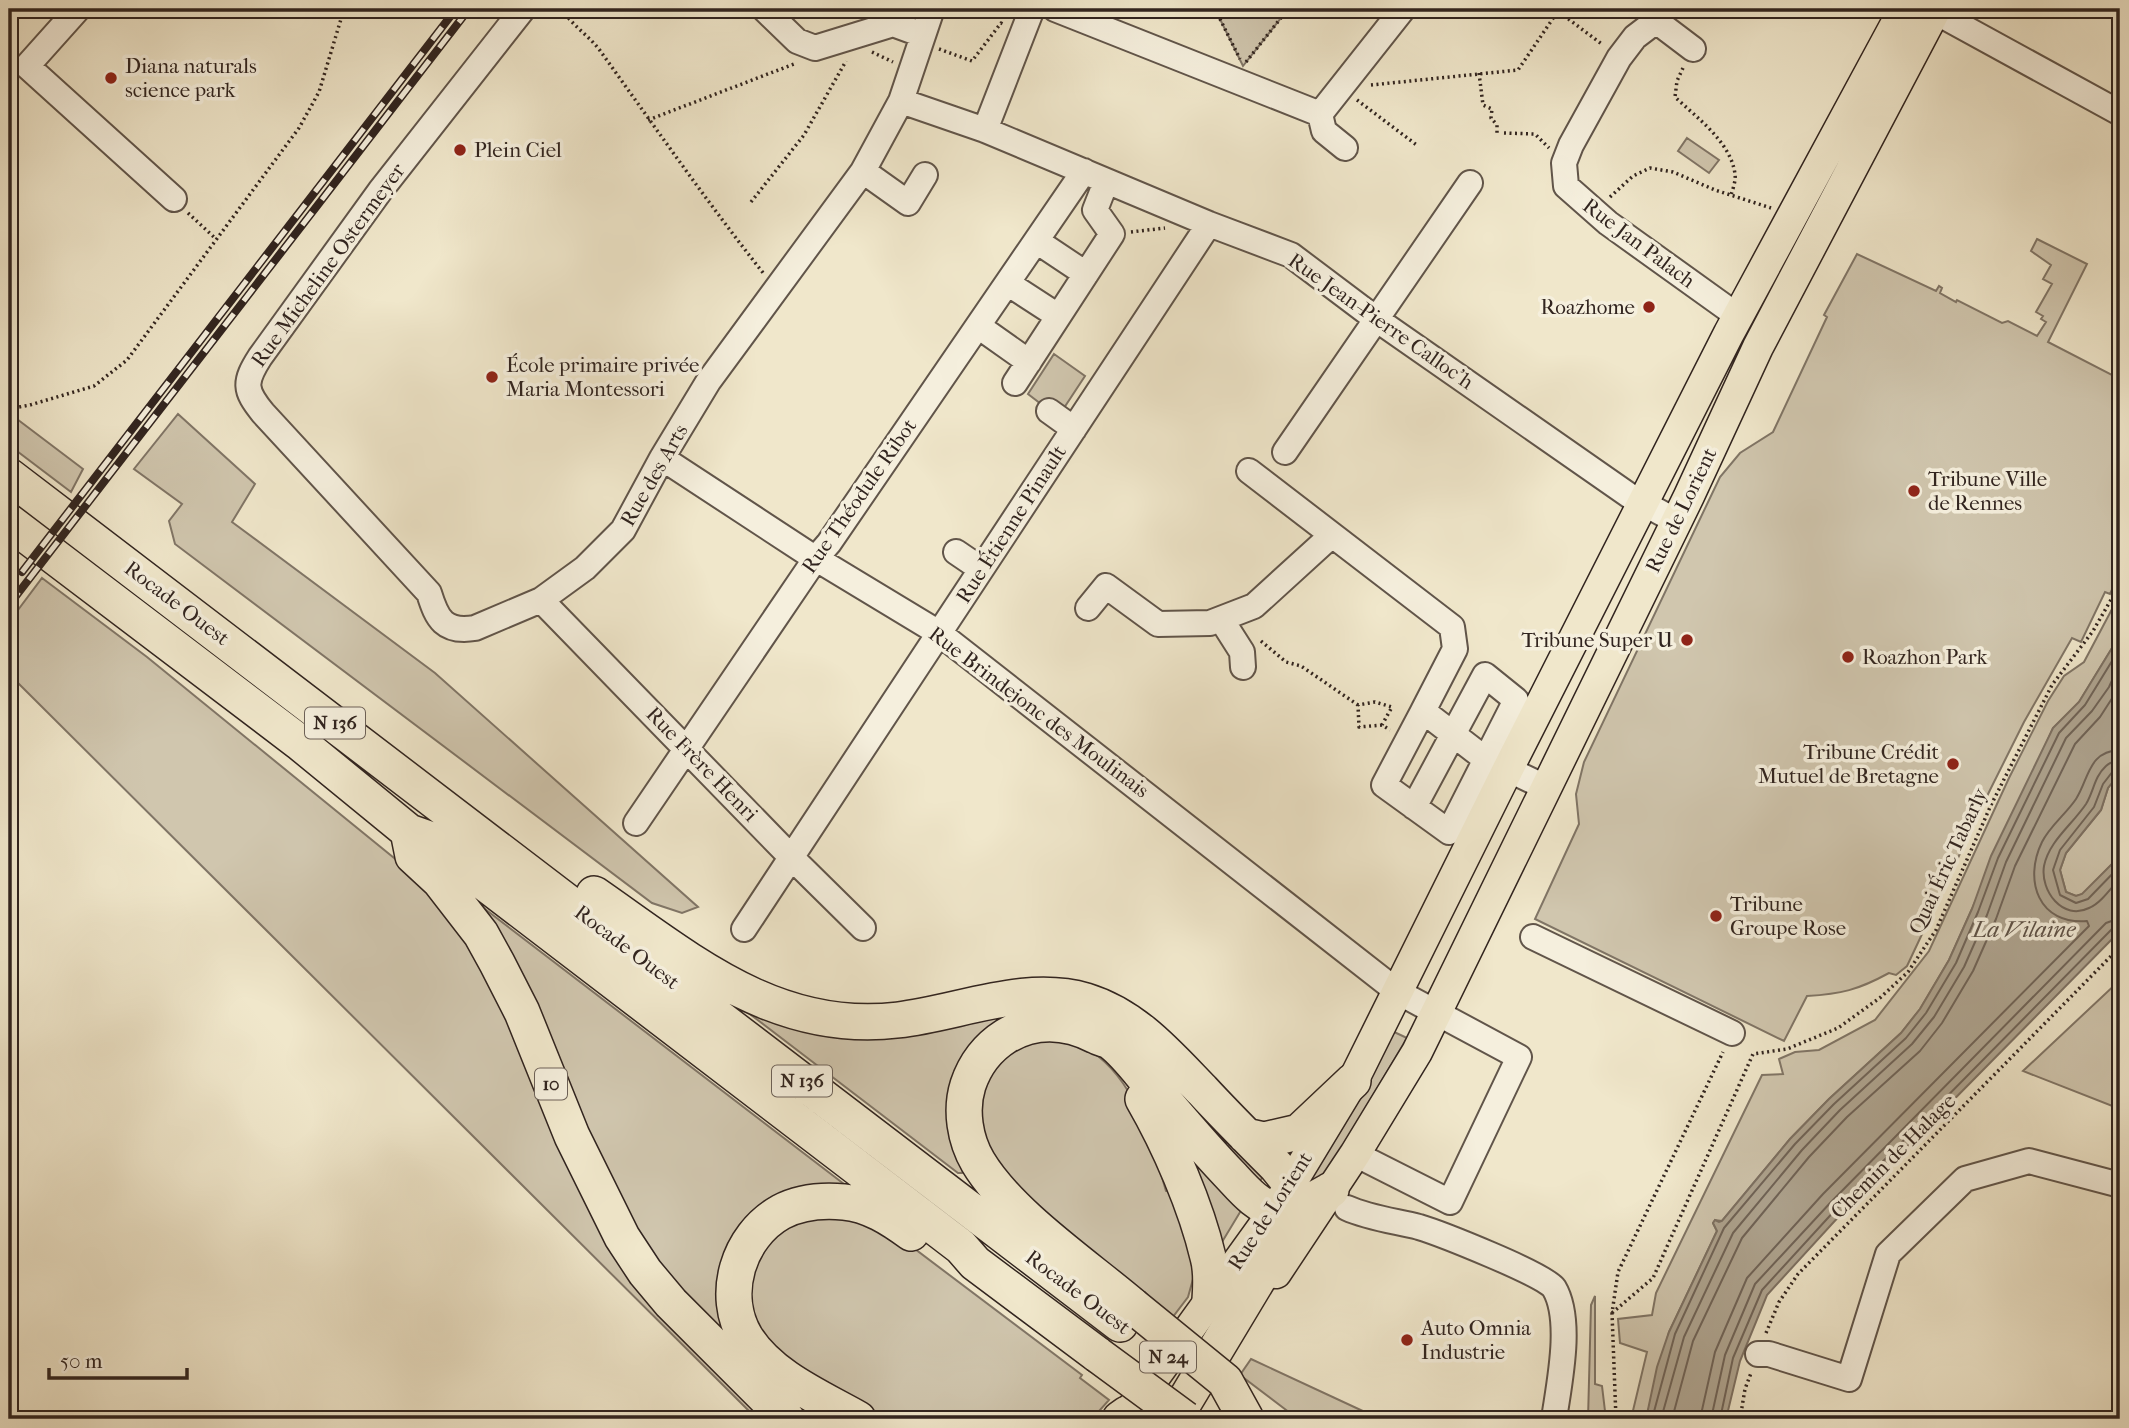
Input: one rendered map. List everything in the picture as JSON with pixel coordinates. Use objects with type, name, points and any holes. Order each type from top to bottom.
[{"type":"highway","name":"Rocade Ouest","points":[[9,476],[483,837],[1126,1315]]},
{"type":"highway","name":"Rocade Ouest","points":[[9,522],[288,734],[409,832],[426,838],[961,1247],[975,1263],[1185,1419]]},
{"type":"highway","name":"10","points":[[409,832],[414,856],[440,881],[481,934],[497,962],[522,1012],[572,1136],[622,1237],[645,1272],[671,1303],[787,1419]]},
{"type":"highway","points":[[483,837],[526,847],[723,982],[757,1000],[788,1010],[825,1020],[870,1022],[898,1020],[1025,996],[1047,995],[1086,1001],[1116,1015],[1145,1034],[1276,1166],[1285,1200],[1275,1251],[1174,1419]]},
{"type":"highway","points":[[1245,1419],[1225,1381],[1126,1315],[1005,1195],[979,1163],[970,1146],[965,1125],[965,1097],[972,1075],[982,1057],[1002,1039],[1027,1027],[1051,1023],[1079,1028],[1109,1041],[1130,1061],[1248,1194],[1285,1200],[1339,1199]]},
{"type":"highway","points":[[1098,1038],[1103,1048],[1122,1067],[1136,1087],[1174,1161],[1208,1256],[1211,1272],[1210,1300]]},
{"type":"highway","points":[[1246,1136],[1264,1140],[1299,1132],[1353,1081]]},
{"type":"highway","points":[[858,1419],[783,1375],[755,1349],[746,1336],[735,1312],[734,1288],[739,1264],[753,1237],[772,1218],[795,1206],[817,1202],[846,1202],[886,1216],[949,1262],[975,1263]]},
{"type":"main road","name":"Rue de Lorient","points":[[1124,1418],[1285,1200],[1353,1081],[1398,992],[1496,764],[1643,504],[1739,317],[1904,9]]},
{"type":"main road","name":"Rue de Lorient","points":[[1174,1419],[1339,1199],[1355,1154],[1417,1052],[1758,347],[1934,10]]},
{"type":"street","points":[[78,9],[18,59],[174,199]]},
{"type":"street","name":"Rue Micheline Ostermeyer","points":[[475,628],[463,630],[448,627],[438,617],[429,593],[263,413],[252,400],[247,384],[251,370],[380,191],[523,9]]},
{"type":"street","points":[[764,9],[797,41],[815,48],[893,24],[922,38]]},
{"type":"street","name":"Rue des Arts","points":[[475,628],[541,600],[585,568],[623,530],[708,382],[863,171],[901,101],[932,9]]},
{"type":"street","points":[[985,130],[1032,9]]},
{"type":"street","points":[[1055,9],[1320,114]]},
{"type":"street","points":[[1320,114],[1398,10]]},
{"type":"street","points":[[1934,10],[2120,113]]},
{"type":"street","points":[[1564,163],[1571,145],[1619,58],[1635,37],[1657,21],[1693,49]]},
{"type":"street","name":"Rue Jean-Pierre Calloc'h","points":[[901,101],[985,130],[1209,224],[1291,255],[1376,319],[1643,504],[1676,521]]},
{"type":"street","points":[[1320,114],[1324,131],[1345,148]]},
{"type":"street","name":"Rue Jan Palach","points":[[1564,163],[1566,186],[1596,212],[1739,317]]},
{"type":"street","points":[[863,171],[908,203],[925,175]]},
{"type":"street","points":[[1015,383],[1112,234],[1096,210],[1095,176]]},
{"type":"street","name":"Rue Théodule Ribot","points":[[636,823],[816,558],[1095,176]]},
{"type":"street","points":[[1285,452],[1470,183]]},
{"type":"street","name":"Rue Étienne Pinault","points":[[744,929],[1209,224]]},
{"type":"street","points":[[1047,248],[1086,274]]},
{"type":"street","points":[[1018,290],[1058,316]]},
{"type":"street","points":[[988,333],[1029,362]]},
{"type":"street","points":[[1049,411],[1073,429]]},
{"type":"street","name":"Rue Brindejonc des Moulinais","points":[[662,458],[816,558],[939,633],[1398,992]]},
{"type":"street","points":[[1249,471],[1452,627],[1455,649],[1384,785],[1414,807],[1449,832],[1496,764],[1516,700],[1485,675],[1414,807]]},
{"type":"street","points":[[1088,608],[1106,586],[1158,624],[1210,624],[1254,606],[1332,535]]},
{"type":"street","points":[[956,552],[981,569]]},
{"type":"street","name":"Rue Frère Henri","points":[[541,600],[687,747],[791,858],[863,928]]},
{"type":"street","points":[[1226,617],[1242,652],[1243,667]]},
{"type":"street","points":[[1423,711],[1496,764],[1545,787]]},
{"type":"street","points":[[1533,937],[1732,1033]]},
{"type":"street","points":[[1355,1154],[1450,1202],[1519,1056],[1398,992]]},
{"type":"street","points":[[1758,1354],[1769,1354],[1849,1379],[1888,1254],[1965,1178],[2029,1161],[2120,1185]]},
{"type":"street","points":[[1339,1199],[1422,1228],[1514,1265],[1552,1284],[1558,1296],[1565,1347],[1555,1419]]},
{"type":"path","points":[[9,403],[19,407],[30,405],[94,386],[127,360],[299,128],[319,92],[344,9]]},
{"type":"path","points":[[562,9],[599,49],[648,120],[763,273],[779,288]]},
{"type":"path","points":[[1215,9],[1243,66],[1288,9]]},
{"type":"path","points":[[1341,88],[1518,70],[1556,10],[1619,58]]},
{"type":"path","points":[[922,38],[972,61],[1001,23],[1023,32]]},
{"type":"path","points":[[648,120],[805,60],[815,48]]},
{"type":"path","points":[[1693,49],[1676,81],[1675,97],[1706,127],[1727,153],[1735,174],[1731,195]]},
{"type":"path","points":[[867,50],[911,71]]},
{"type":"path","points":[[751,202],[804,135],[845,61],[856,55]]},
{"type":"path","points":[[1479,73],[1483,105],[1492,109],[1491,118],[1497,125],[1497,133]]},
{"type":"path","points":[[1341,88],[1370,113],[1418,146]]},
{"type":"path","points":[[1504,133],[1535,135],[1564,163]]},
{"type":"path","points":[[1596,212],[1614,191],[1633,176],[1650,168],[1673,172],[1793,215]]},
{"type":"path","points":[[174,199],[215,239]]},
{"type":"path","points":[[1112,234],[1167,228]]},
{"type":"path","name":"Quai Éric Tabarly","points":[[1612,1313],[1653,1278],[1753,1054],[1787,1049],[1838,1028],[1881,997],[1908,972],[1936,930],[1991,805],[2052,685],[2093,631],[2120,584]]},
{"type":"path","points":[[1226,617],[1286,662],[1301,666],[1358,705],[1375,702],[1392,706],[1382,725]]},
{"type":"path","points":[[1358,705],[1359,727],[1382,725],[1408,740]]},
{"type":"path","name":"Chemin de Halage","points":[[1740,1419],[1745,1389],[1758,1354],[1779,1302],[1798,1274],[2120,947]]},
{"type":"path","points":[[1616,1419],[1612,1313],[1618,1272],[1732,1033]]},
{"type":"shaded area","points":[[1215,9],[1288,9],[1243,66]]},
{"type":"shaded area","points":[[1687,138],[1719,160],[1709,173],[1678,151]]},
{"type":"shaded area","name":"Roazhon Park","points":[[2037,239],[2087,264],[2048,342],[2120,379],[2120,572],[2110,594],[2105,592],[2081,642],[2072,638],[2024,722],[1907,966],[1896,975],[1889,973],[1849,990],[1807,996],[1784,1041],[1535,919],[1579,824],[1576,794],[1584,762],[1720,477],[1740,453],[1773,432],[1827,317],[1824,315],[1857,254],[1936,291],[1939,286],[1942,288],[1940,293],[1956,302],[1957,300],[2002,323],[2008,321],[2037,336],[2046,322],[2041,319],[2043,316],[2036,312],[2052,284],[2043,279],[2051,265],[2031,251]]},
{"type":"shaded area","points":[[1054,354],[1085,376],[1058,417],[1028,394]]},
{"type":"shaded area","points":[[9,413],[83,469],[71,492],[9,445]]},
{"type":"shaded area","points":[[178,414],[255,484],[232,522],[435,673],[698,907],[682,913],[652,903],[175,544],[169,521],[182,504],[134,469]]},
{"type":"shaded area","points":[[42,578],[147,657],[399,862],[454,916],[492,974],[545,1102],[771,1419],[757,1419],[9,674],[9,622]]},
{"type":"shaded area","points":[[2120,594],[2120,635],[2079,702],[2053,728],[1949,960],[1920,1009],[1901,1033],[1790,1139],[1722,1221],[1715,1220],[1713,1223],[1717,1231],[1669,1332],[1646,1419],[1631,1419],[1647,1352],[1620,1343],[1618,1319],[1652,1315],[1656,1293],[1762,1075],[1783,1074],[1779,1059],[1795,1052],[1819,1050],[1875,1020],[1929,951],[2009,778],[2048,701],[2064,676],[2084,662]]},
{"type":"shaded area","points":[[2120,773],[2120,856],[2083,894],[2076,896],[2066,892],[2060,870],[2066,853],[2101,810],[2108,788]]},
{"type":"shaded area","points":[[475,906],[481,906],[857,1194],[792,1200],[727,1305],[842,1419],[799,1419],[662,1280]]},
{"type":"shaded area","points":[[2120,980],[2120,1109],[2023,1071]]},
{"type":"shaded area","points":[[738,1005],[987,1010],[1107,1020],[1267,1171],[1257,1185],[1130,1048],[993,1027],[963,1171],[958,1173]]},
{"type":"shaded area","points":[[1392,1031],[1407,1038],[1323,1180],[1302,1187]]},
{"type":"shaded area","points":[[1062,1039],[1092,1052],[1120,1079],[1140,1114],[1166,1191],[1176,1193],[1195,1272],[1188,1297],[1172,1318],[1020,1191],[988,1151],[980,1116],[984,1089],[989,1077],[1003,1058],[1030,1042]]},
{"type":"shaded area","points":[[1177,1134],[1245,1204],[1219,1247]]},
{"type":"shaded area","points":[[826,1213],[895,1234],[1082,1375],[1080,1378],[1109,1400],[1092,1419],[879,1419],[793,1372],[751,1320],[748,1276],[776,1230]]},
{"type":"shaded area","points":[[1595,1296],[1595,1384],[1602,1386],[1605,1411],[1609,1419],[1588,1419],[1591,1305]]},
{"type":"shaded area","points":[[1251,1359],[1380,1419],[1298,1419],[1240,1375]]},
{"type":"water","name":"La Vilaine","points":[[2120,635],[2120,773],[2108,788],[2101,810],[2066,853],[2060,870],[2066,892],[2076,896],[2082,894],[2120,856],[2120,931],[1842,1213],[1767,1295],[1740,1361],[1726,1419],[1646,1419],[1657,1367],[1669,1332],[1717,1231],[1713,1223],[1715,1220],[1722,1221],[1790,1139],[1901,1033],[1920,1009],[1949,960],[1972,909],[1991,856],[2053,728],[2079,702]]},
{"type":"railway","points":[[22,572],[456,9]]},
{"type":"railway","points":[[9,605],[469,9]]},
{"type":"place","name":"Diana naturals science park","points":[[111,78]]},
{"type":"place","name":"Plein Ciel","points":[[460,150]]},
{"type":"place","name":"Roazhome","points":[[1649,307]]},
{"type":"place","name":"École primaire privée Maria Montessori","points":[[492,377]]},
{"type":"place","name":"Tribune Ville de Rennes","points":[[1914,491]]},
{"type":"place","name":"Tribune Super U","points":[[1687,640]]},
{"type":"place","name":"Roazhon Park","points":[[1848,657]]},
{"type":"place","name":"Tribune Crédit Mutuel de Bretagne","points":[[1953,764]]},
{"type":"place","name":"Tribune Groupe Rose","points":[[1716,916]]},
{"type":"place","name":"Auto Omnia Industrie","points":[[1407,1340]]}]
